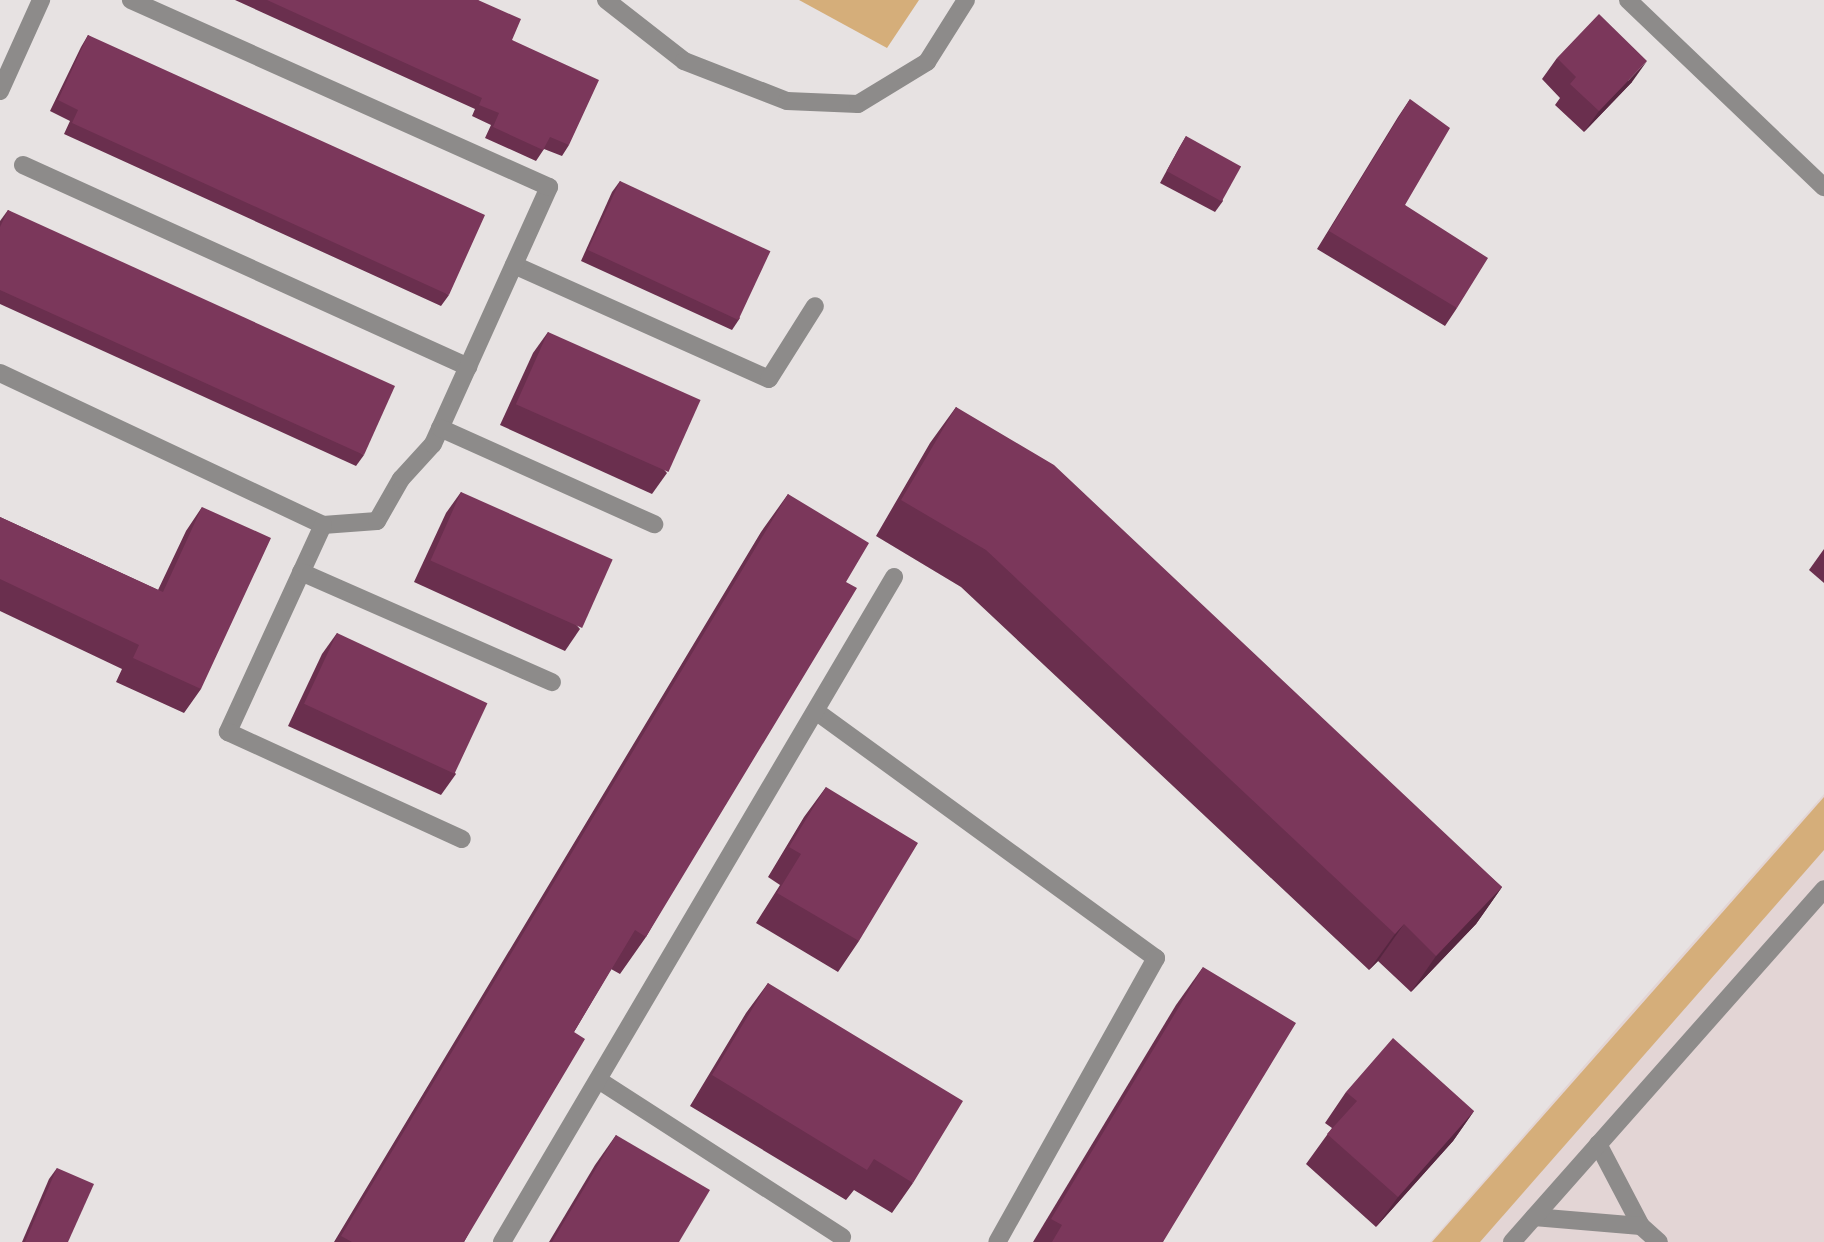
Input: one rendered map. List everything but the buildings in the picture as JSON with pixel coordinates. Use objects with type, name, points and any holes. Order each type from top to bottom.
[{"type":"street","points":[[0,90],[41,0]]},
{"type":"street","points":[[0,373],[323,525],[377,521],[440,428],[549,187],[131,0]]},
{"type":"street","points":[[606,0],[684,61],[787,101],[858,104],[927,62],[966,0]]},
{"type":"street","points":[[1628,0],[1824,187]]},
{"type":"street","points":[[23,165],[468,367]]},
{"type":"street","points":[[514,265],[769,379],[815,306]]},
{"type":"street","points":[[440,428],[654,524]]},
{"type":"street","points":[[323,525],[228,732],[461,839]]},
{"type":"street","points":[[302,572],[552,682]]},
{"type":"street","points":[[502,1242],[600,1081],[894,578]]},
{"type":"street","points":[[817,712],[1156,958],[997,1242]]},
{"type":"street","points":[[1512,1242],[1824,889]]},
{"type":"street","points":[[600,1081],[842,1237]]},
{"type":"street","points":[[1598,1144],[1641,1226],[1659,1242]]},
{"type":"street","points":[[1534,1217],[1641,1226]]},
{"type":"shaded area","points":[[799,0],[919,0],[887,48]]},
{"type":"shaded area","points":[[1824,794],[1824,1242],[1430,1242],[1624,1020]]},
{"type":"shaded area","points":[[1824,797],[1824,850],[1480,1242],[1432,1242]]}]
